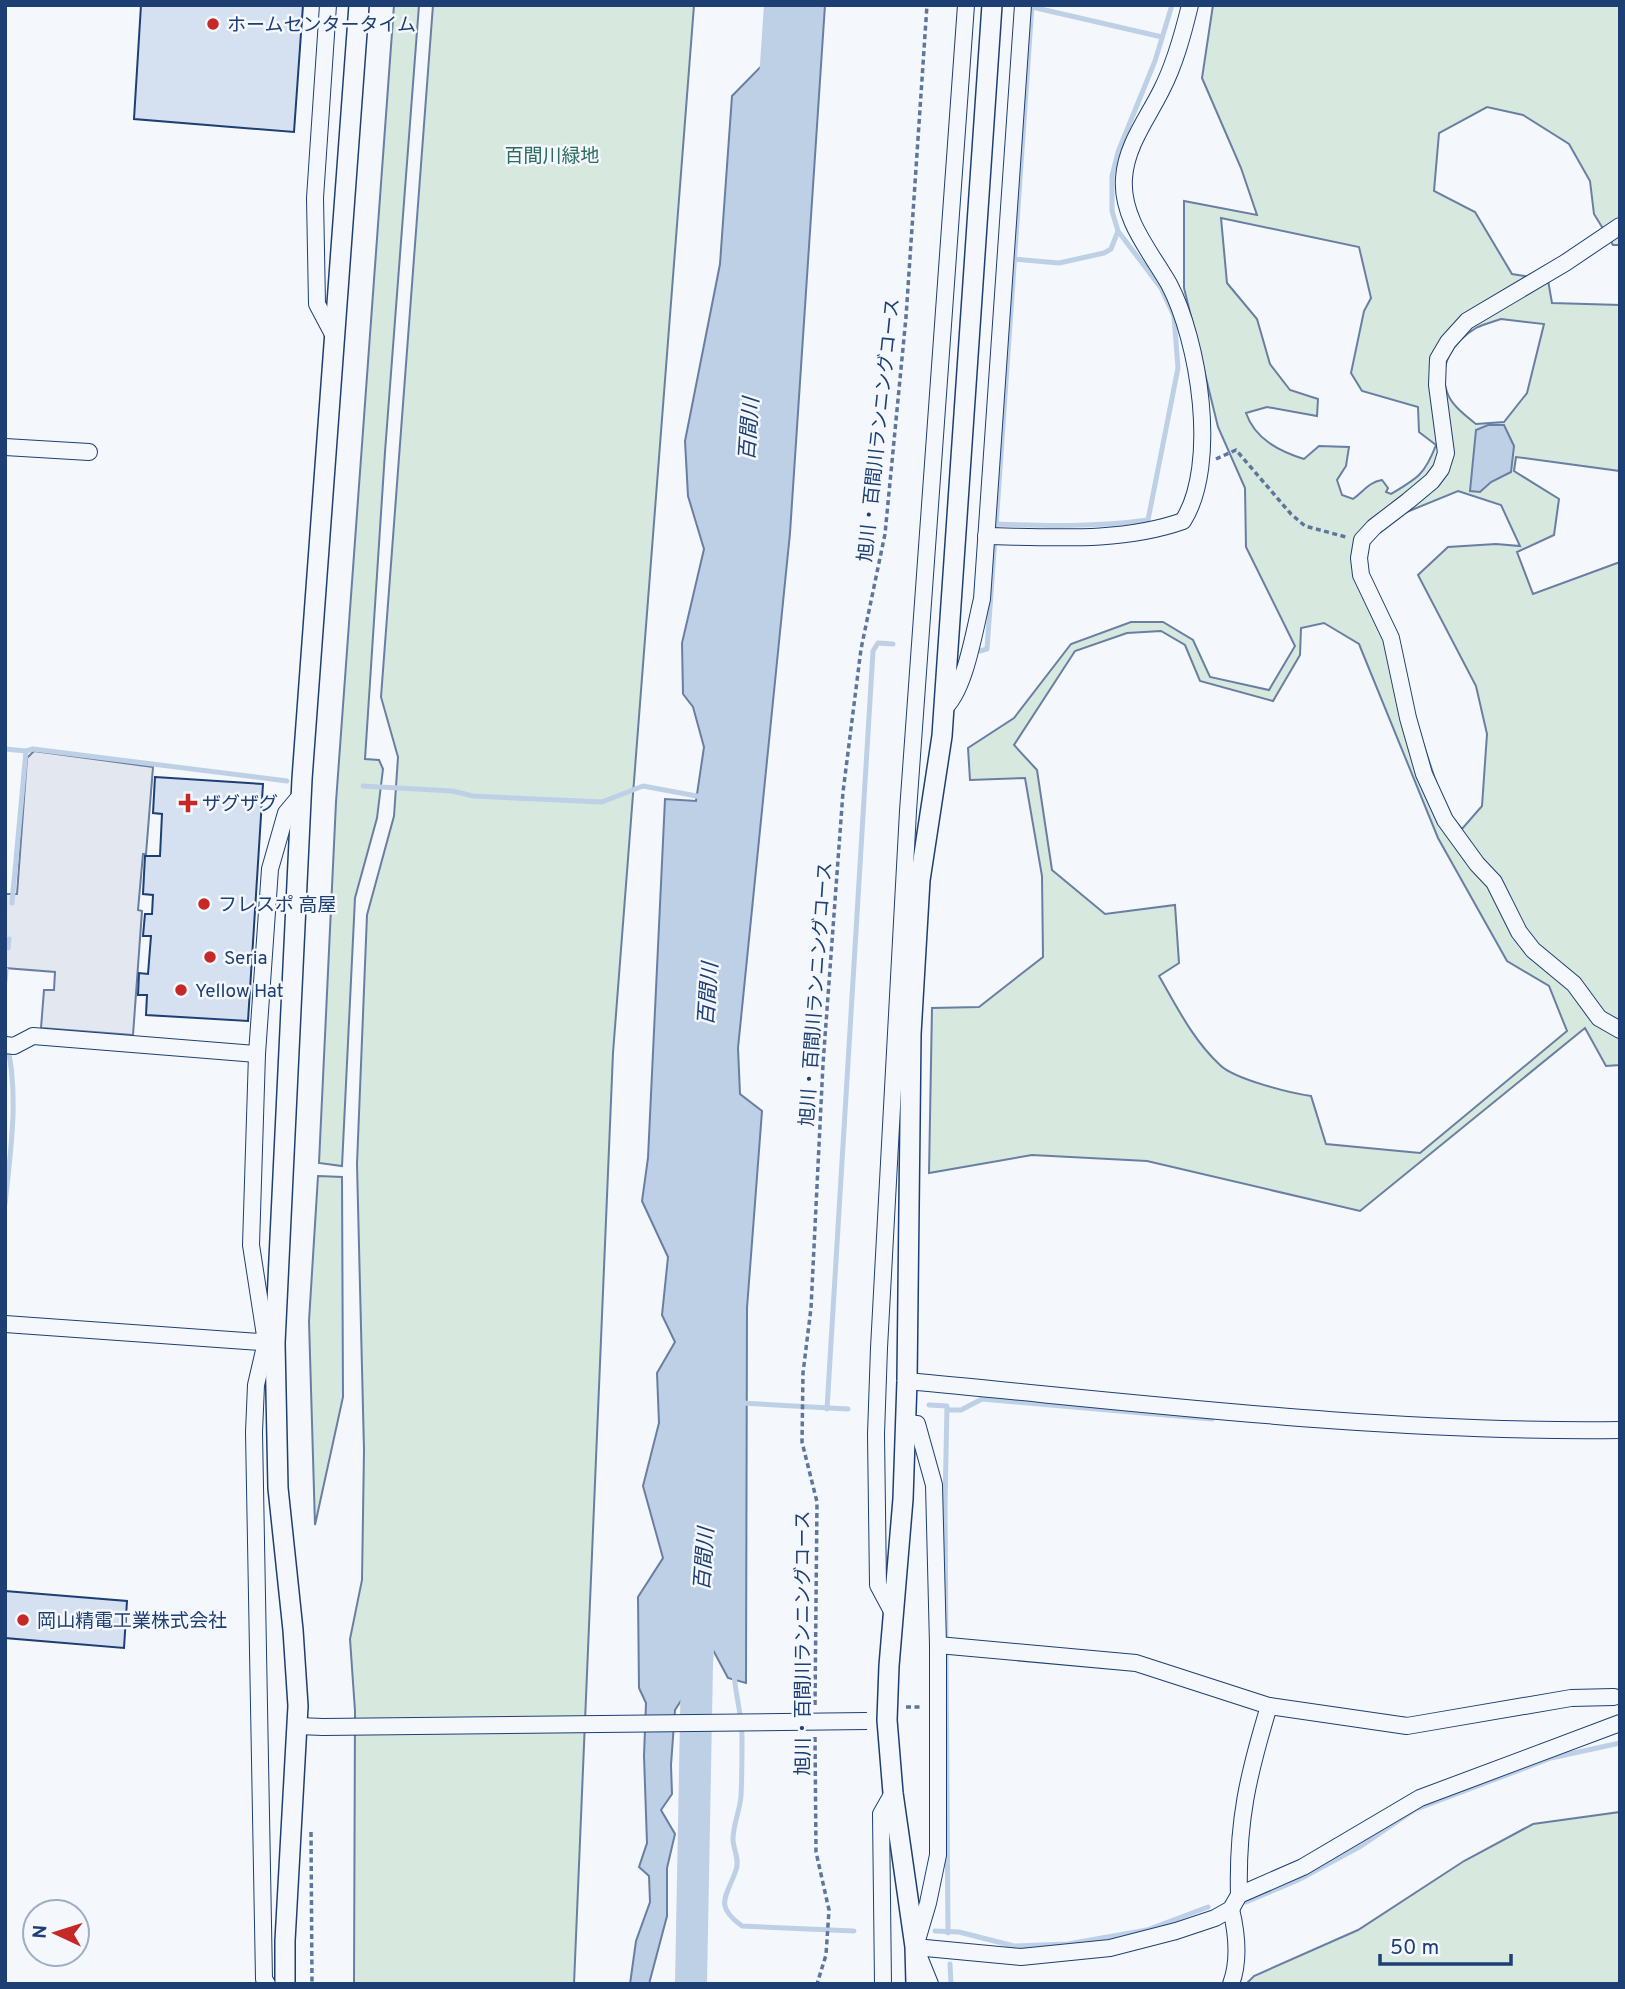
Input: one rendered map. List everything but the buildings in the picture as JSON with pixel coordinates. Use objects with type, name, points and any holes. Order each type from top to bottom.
[{"type":"street","points":[[328,5],[315,198],[317,304],[335,338]]},
{"type":"street","points":[[285,1984],[285,1941],[298,1726],[293,1630],[278,1488],[271,1342],[302,794],[359,5]]},
{"type":"street","points":[[894,1615],[878,1585],[876,1434],[879,1348],[908,811],[966,5]]},
{"type":"street","points":[[916,1984],[915,1947],[893,1793],[887,1720],[901,1535],[907,1381],[911,1034],[920,880],[940,754],[992,5]]},
{"type":"street","points":[[943,709],[951,704],[959,689],[982,599],[991,536],[1023,5]]},
{"type":"street","points":[[991,536],[1065,537],[1144,531],[1183,521],[1189,511],[1201,465],[1196,363],[1186,323],[1170,286],[1138,233],[1125,204],[1124,179],[1128,154],[1163,89],[1180,47],[1190,5]]},
{"type":"street","points":[[1620,226],[1565,263],[1468,321],[1448,342],[1438,359],[1437,386],[1445,428],[1446,453],[1441,469],[1432,481],[1374,527],[1362,540],[1359,558],[1361,575],[1391,638],[1408,718],[1424,774],[1446,820],[1477,864],[1494,882],[1519,932],[1533,950],[1574,984],[1599,1018],[1620,1030]]},
{"type":"street","points":[[5,447],[89,452]]},
{"type":"street","points":[[267,1984],[264,1979],[254,1432],[256,1385],[271,1342],[251,1245],[257,1054],[270,869],[286,813],[302,794]]},
{"type":"street","points":[[7,1045],[33,1036],[257,1054]]},
{"type":"street","points":[[5,1324],[271,1342]]},
{"type":"street","points":[[907,1381],[1341,1422],[1529,1431],[1620,1430]]},
{"type":"street","points":[[905,1423],[917,1424],[934,1485],[944,1645],[938,1855],[929,1903],[915,1947],[930,1984]]},
{"type":"street","points":[[915,1947],[1021,1957],[1110,1948],[1176,1931],[1215,1918],[1235,1902],[1303,1867],[1420,1798],[1617,1724],[1617,1697],[1571,1698],[1407,1726],[1269,1706],[1136,1663],[944,1645]]},
{"type":"street","points":[[1231,1984],[1237,1954],[1235,1902],[1245,1793],[1269,1706]]},
{"type":"street","points":[[298,1726],[887,1720]]},
{"type":"street","points":[[883,1984],[881,1814],[893,1793]]},
{"type":"path","name":"旭川・百間川ランニングコース","points":[[815,1712],[817,1503],[802,1443],[803,1373],[811,1308],[823,1064],[843,792],[861,649],[886,534],[906,317],[927,5]]},
{"type":"path","points":[[1201,465],[1236,450],[1291,514],[1305,526],[1322,533],[1362,540]]},
{"type":"path","points":[[908,1707],[930,1706]]},
{"type":"path","name":"旭川・百間川ランニングコース","points":[[815,1726],[816,1842],[829,1910],[826,1955],[817,1984]]},
{"type":"path","points":[[311,1829],[312,1984]]},
{"type":"green space","points":[[394,5],[419,5],[365,759],[379,760],[383,769],[377,818],[355,898],[342,1166],[319,1163],[336,802]]},
{"type":"green space","name":"百間川緑地","points":[[433,5],[694,5],[613,1053],[574,1984],[354,1984],[355,1711],[350,1639],[362,1580],[364,1450],[357,1164],[367,915],[394,816],[398,757],[381,697]]},
{"type":"green space","points":[[1213,5],[1620,5],[1620,245],[1613,245],[1594,214],[1590,181],[1569,144],[1523,115],[1487,107],[1439,133],[1434,191],[1475,212],[1512,274],[1548,280],[1552,303],[1620,305],[1620,471],[1516,457],[1514,471],[1559,499],[1554,535],[1517,552],[1533,594],[1620,562],[1620,1065],[1606,1066],[1585,1028],[1360,1211],[1147,1161],[1032,1155],[929,1173],[932,1008],[979,1007],[1043,957],[1042,876],[1025,778],[970,780],[968,748],[1014,718],[1071,644],[1131,622],[1163,622],[1193,640],[1210,677],[1269,690],[1295,646],[1246,547],[1245,488],[1218,427],[1184,288],[1184,201],[1257,215],[1241,168],[1202,78]],"holes":[[[1221,218],[1359,247],[1371,298],[1364,311],[1351,373],[1362,391],[1418,407],[1419,432],[1436,445],[1420,474],[1391,494],[1386,492],[1388,488],[1382,480],[1370,485],[1353,499],[1342,495],[1337,480],[1346,466],[1349,447],[1319,446],[1304,459],[1277,448],[1262,437],[1246,413],[1267,407],[1317,416],[1318,399],[1290,390],[1270,364],[1257,319],[1227,283]],[[1501,319],[1544,324],[1527,393],[1504,422],[1476,424],[1452,401],[1444,382],[1446,364],[1455,347],[1468,333]],[[1458,491],[1501,505],[1520,546],[1496,544],[1448,547],[1418,575],[1476,686],[1487,734],[1482,806],[1462,829],[1446,809],[1441,797],[1363,563],[1364,544],[1397,516]],[[1324,623],[1359,644],[1438,838],[1507,961],[1549,986],[1567,1031],[1420,1153],[1326,1144],[1311,1096],[1249,1080],[1227,1070],[1210,1055],[1179,1011],[1159,976],[1179,963],[1175,905],[1105,914],[1052,870],[1037,770],[1014,745],[1075,651],[1127,633],[1161,631],[1185,645],[1200,681],[1273,701],[1300,655],[1301,628]]]},
{"type":"green space","points":[[318,1176],[342,1177],[343,1397],[315,1525],[309,1321]]},
{"type":"green space","points":[[1620,1812],[1620,1984],[1246,1984],[1254,1976],[1358,1930],[1464,1861],[1533,1824]]},
{"type":"shaded area","points":[[34,751],[153,767],[146,854],[143,854],[138,910],[142,911],[133,1035],[41,1028],[44,990],[54,990],[55,972],[5,968],[5,894],[17,894],[27,758]]},
{"type":"water","points":[[788,5],[825,5],[790,533],[738,1048],[740,1094],[762,1111],[747,1308],[746,1683],[728,1678],[705,1635],[691,1685],[675,1710],[672,1794],[661,1810],[675,1834],[667,1868],[667,1916],[649,1984],[630,1984],[636,1941],[650,1902],[649,1876],[639,1867],[647,1843],[644,1756],[646,1703],[639,1688],[638,1597],[663,1558],[643,1486],[659,1423],[657,1373],[675,1342],[662,1315],[668,1257],[642,1201],[648,1158],[665,799],[696,801],[704,747],[693,707],[683,694],[682,643],[704,549],[688,496],[685,441],[720,264],[732,96],[789,38],[791,10]]},
{"type":"water","points":[[1488,425],[1504,425],[1514,446],[1511,472],[1491,482],[1480,492],[1470,491],[1476,430]]},
{"type":"waterway","name":"百間川","points":[[774,94],[780,5]]},
{"type":"waterway","points":[[996,527],[1032,5]]},
{"type":"waterway","points":[[996,524],[1072,525],[1148,520],[1178,368],[1174,316],[1161,288],[1118,231],[1112,211],[1112,176],[1118,152],[1155,61],[1172,5]]},
{"type":"waterway","points":[[1032,7],[1162,37]]},
{"type":"waterway","points":[[1014,259],[1059,263],[1104,253],[1111,249],[1118,231]]},
{"type":"waterway","points":[[980,651],[987,649],[995,537]]},
{"type":"waterway","points":[[827,1409],[873,651],[878,643],[893,644]]},
{"type":"waterway","points":[[5,749],[33,749],[287,781]]},
{"type":"waterway","points":[[12,903],[26,751]]},
{"type":"waterway","points":[[363,786],[452,791],[473,796],[602,802],[643,786],[702,797]]},
{"type":"waterway","points":[[8,948],[9,939]]},
{"type":"waterway","points":[[5,982],[6,970]]},
{"type":"waterway","points":[[5,1035],[10,1056],[13,1098],[12,1140],[5,1204]]},
{"type":"waterway","points":[[948,1410],[961,1410],[982,1399],[1212,1419]]},
{"type":"waterway","points":[[741,1403],[848,1409]]},
{"type":"waterway","points":[[929,1405],[947,1406],[945,1505],[948,1933]]},
{"type":"waterway","name":"百間川","points":[[691,1984],[700,1621]]},
{"type":"waterway","points":[[734,1673],[742,1729],[742,1781],[733,1839],[737,1866],[726,1894],[725,1906],[733,1919],[742,1926],[854,1931]]},
{"type":"waterway","points":[[1246,1902],[1298,1880],[1361,1846],[1414,1810],[1551,1758],[1620,1743]]},
{"type":"waterway","points":[[935,1931],[959,1932],[1014,1946],[1068,1944],[1147,1930],[1208,1907]]},
{"type":"waterway","points":[[950,1964],[951,1984]]},
{"type":"place","name":"ホームセンタータイム","points":[[213,24]]},
{"type":"place","name":"ザグザグ","points":[[188,803]]},
{"type":"place","name":"フレスポ 高屋","points":[[204,904]]},
{"type":"place","name":"Seria","points":[[210,957]]},
{"type":"place","name":"Yellow Hat","points":[[181,990]]},
{"type":"place","name":"岡山精電工業株式会社","points":[[23,1620]]}]
